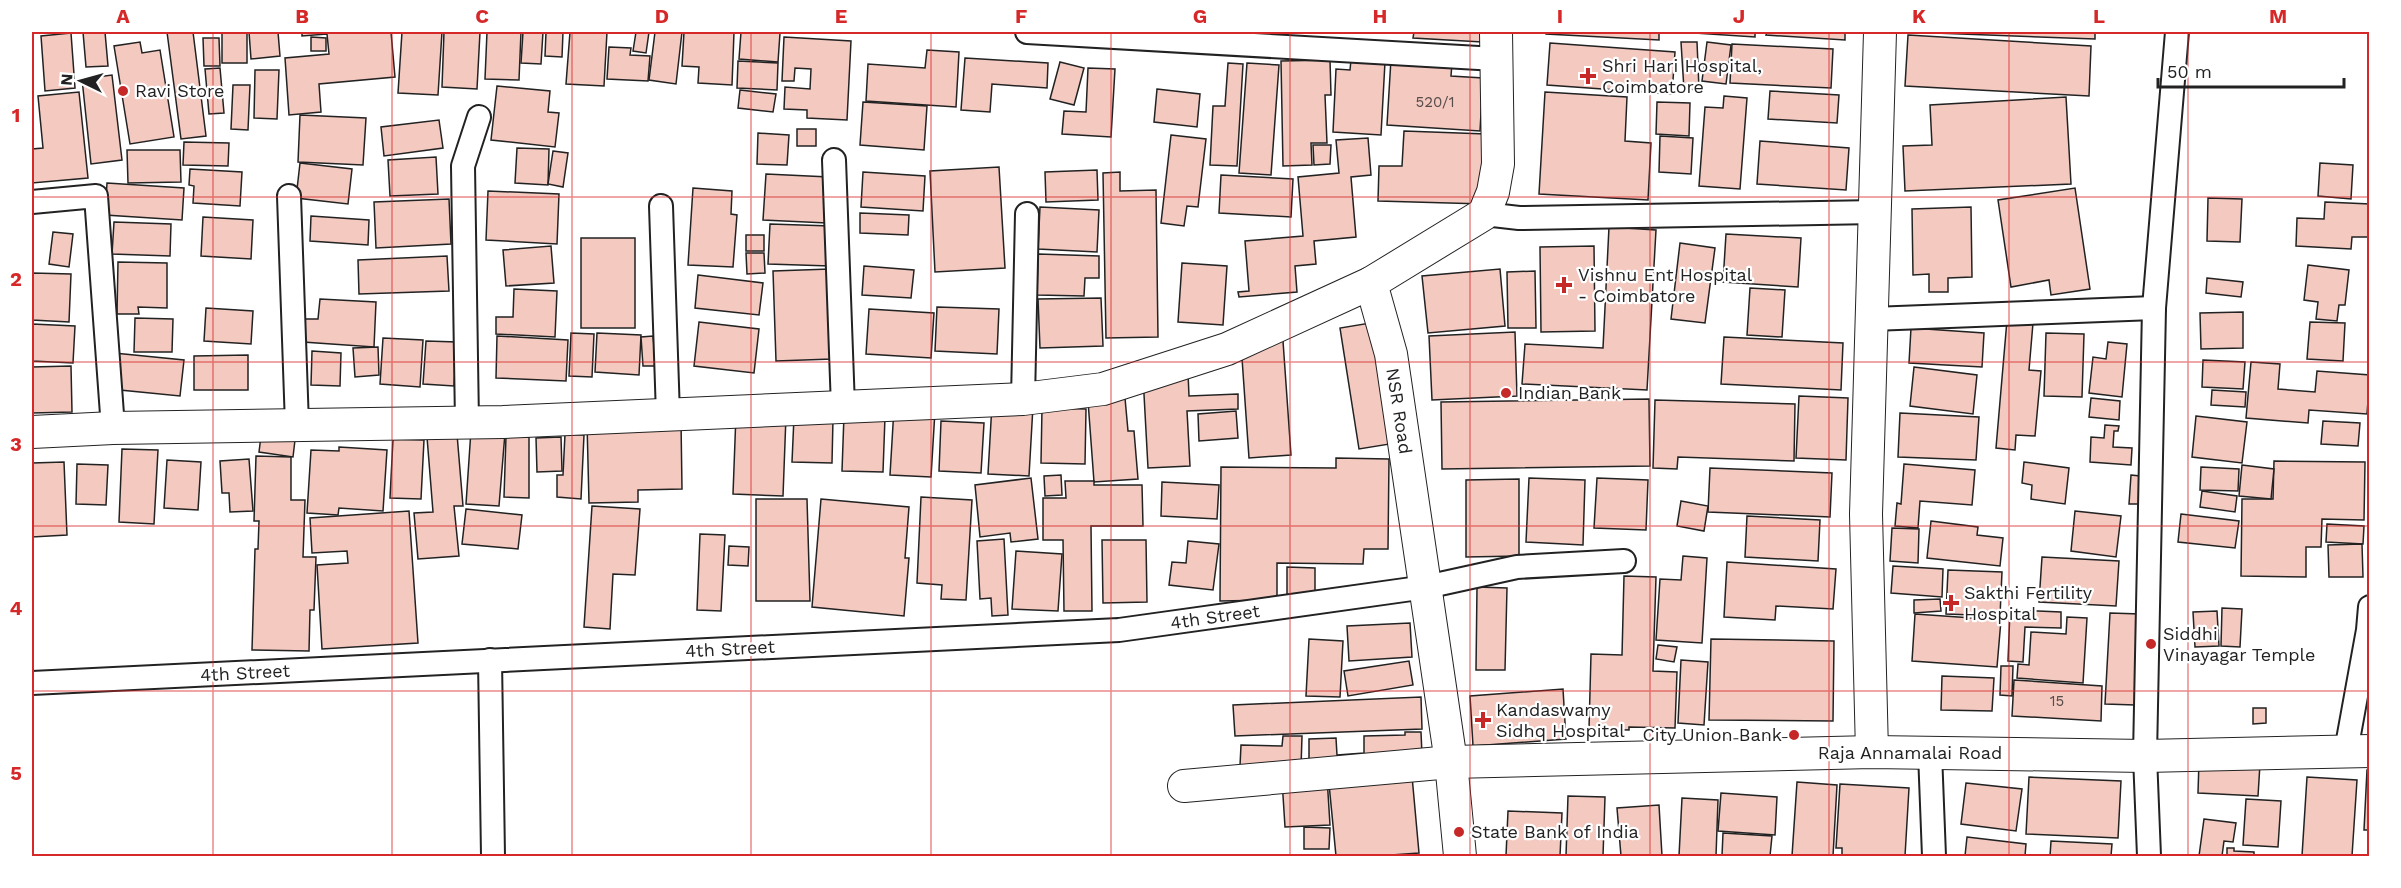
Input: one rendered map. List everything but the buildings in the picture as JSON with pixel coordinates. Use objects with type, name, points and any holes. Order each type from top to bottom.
[{"type":"street","points":[[32,432],[112,428],[467,422],[668,415],[1023,399],[1103,389],[1227,349],[1371,283],[1484,214],[1493,192],[1498,164],[1496,45],[1026,32]]},
{"type":"street","points":[[1872,752],[1866,514],[1880,32]]},
{"type":"street","points":[[2149,856],[2145,756],[2154,308],[2177,32]]},
{"type":"street","points":[[467,422],[463,166],[479,117]]},
{"type":"street","points":[[834,160],[843,407]]},
{"type":"street","points":[[32,202],[96,196],[112,428]]},
{"type":"street","points":[[289,196],[297,425]]},
{"type":"street","points":[[661,206],[668,415]]},
{"type":"street","points":[[1484,214],[1519,218],[1876,212]]},
{"type":"street","points":[[1023,399],[1027,214]]},
{"type":"street","name":"NSR Road","points":[[1371,283],[1391,354],[1451,762],[1460,856]]},
{"type":"street","points":[[1872,319],[2154,308]]},
{"type":"street","name":"4th Street","points":[[32,683],[1119,630],[1426,587],[1517,567],[1624,561]]},
{"type":"street","points":[[2358,751],[2370,607]]},
{"type":"street","points":[[490,660],[494,856]]},
{"type":"street","name":"Raja Annamalai Road","points":[[1184,786],[1451,762],[1872,752],[2145,756],[2358,751]]},
{"type":"street","points":[[1930,753],[1934,856]]},
{"type":"place","name":"Shri Hari Hospital, Coimbatore","points":[[1588,76]]},
{"type":"place","name":"Ravi Store","points":[[123,91]]},
{"type":"place","name":"Vishnu Ent Hospital - Coimbatore","points":[[1564,285]]},
{"type":"place","name":"Indian Bank","points":[[1506,393]]},
{"type":"place","name":"Sakthi Fertility Hospital","points":[[1951,603]]},
{"type":"place","name":"Siddhi Vinayagar Temple","points":[[2151,644]]},
{"type":"place","name":"Kandaswamy Sidhq Hospital","points":[[1483,720]]},
{"type":"place","name":"City Union Bank","points":[[1794,735]]},
{"type":"place","name":"State Bank of India","points":[[1459,832]]}]
